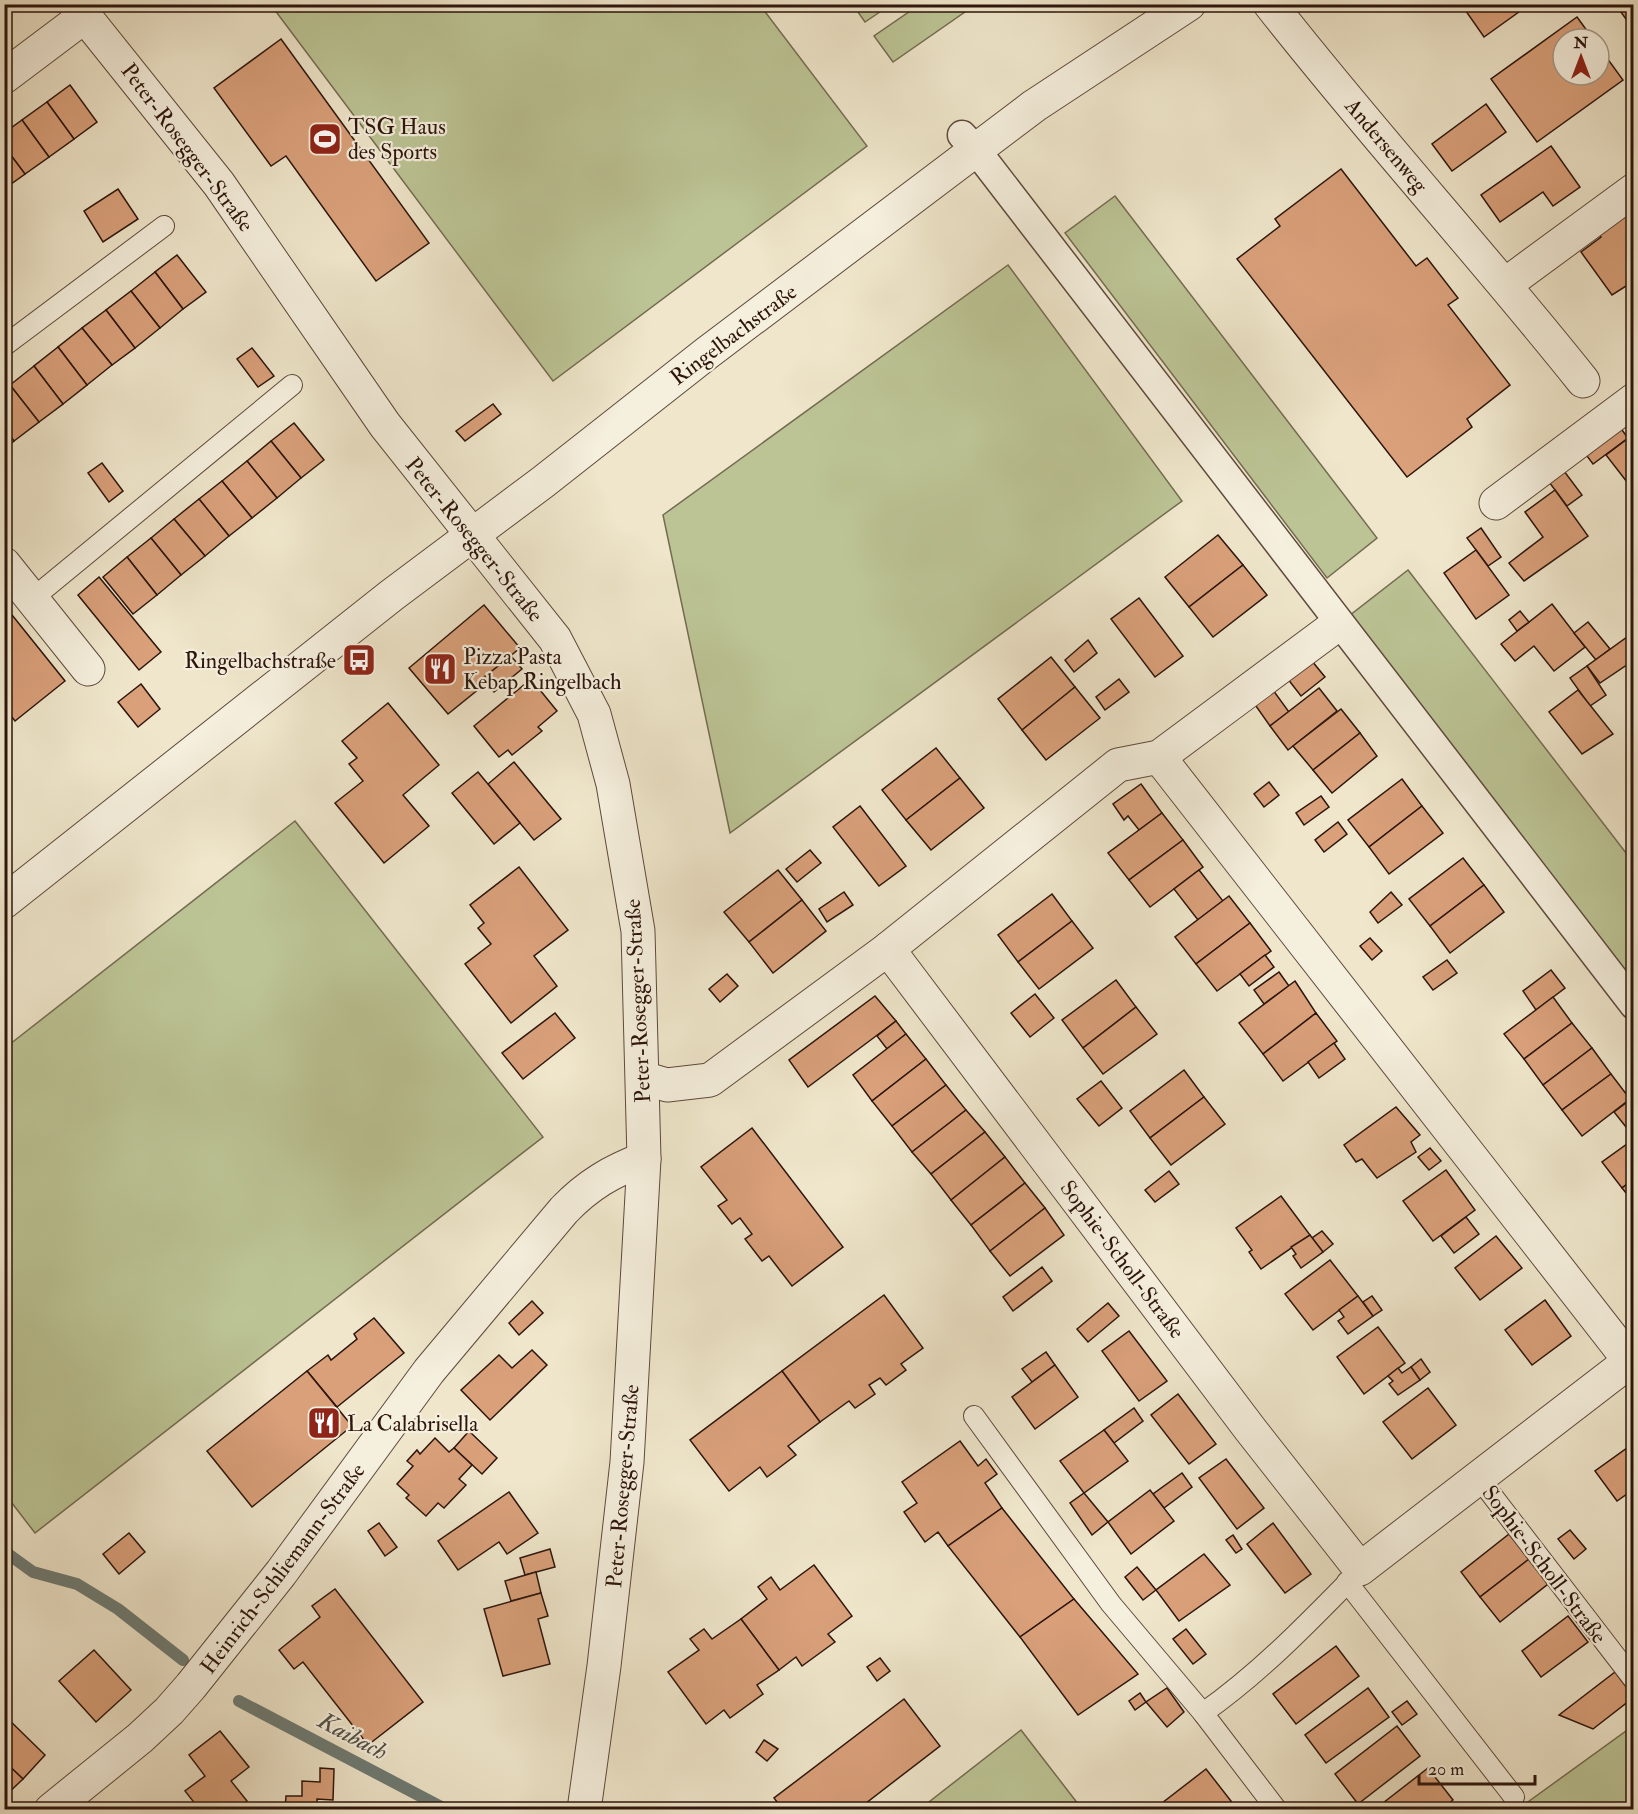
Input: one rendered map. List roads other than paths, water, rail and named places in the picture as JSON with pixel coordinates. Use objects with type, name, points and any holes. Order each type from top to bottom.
[{"type":"street","name":"Ringelbachstraße","points":[[4,902],[145,788],[472,534],[969,142],[1034,106],[1189,4]]},
{"type":"street","name":"Andersenweg","points":[[1270,4],[1388,148],[1506,284],[1583,381]]},
{"type":"street","points":[[4,77],[82,9]]},
{"type":"street","name":"Peter-Rosegger-Straße","points":[[82,9],[219,184],[385,425],[555,639],[594,714],[613,784],[638,931],[644,1159],[627,1462],[604,1666],[584,1809]]},
{"type":"street","points":[[969,142],[1634,1005]]},
{"type":"street","points":[[1506,284],[1634,190]]},
{"type":"street","points":[[1496,503],[1634,400]]},
{"type":"street","points":[[4,564],[88,669]]},
{"type":"street","points":[[643,1078],[667,1085],[710,1080],[888,949],[1118,765],[1159,757],[1330,630]]},
{"type":"street","name":"Sophie-Scholl-Straße","points":[[888,949],[1250,1429],[1354,1576],[1478,1477],[1632,1363],[1159,757]]},
{"type":"street","name":"Heinrich-Schliemann-Straße","points":[[51,1809],[140,1738],[191,1686],[307,1538],[429,1371],[564,1210],[607,1174],[644,1159]]},
{"type":"lane","points":[[4,346],[164,226]]},
{"type":"lane","points":[[32,599],[292,384]]},
{"type":"lane","points":[[974,1416],[1111,1604],[1203,1713],[1277,1809]]},
{"type":"lane","name":"Sophie-Scholl-Straße","points":[[1478,1477],[1634,1680]]},
{"type":"lane","name":"Sophie-Scholl-Straße","points":[[1203,1713],[1237,1689],[1293,1639],[1354,1576],[1515,1797]]},
{"type":"waterway","name":"Kaibach","points":[[4,1551],[33,1572],[77,1584],[118,1609],[183,1660]]},
{"type":"waterway","name":"Kaibach","points":[[239,1701],[447,1810]]},
{"type":"place","name":"TSG Haus des Sports","points":[[325,139]]},
{"type":"place","name":"Ringelbachstraße","points":[[359,660]]},
{"type":"place","name":"Pizza Pasta Kebap Ringelbach","points":[[440,669]]},
{"type":"place","name":"La Calabrisella","points":[[324,1423]]}]
